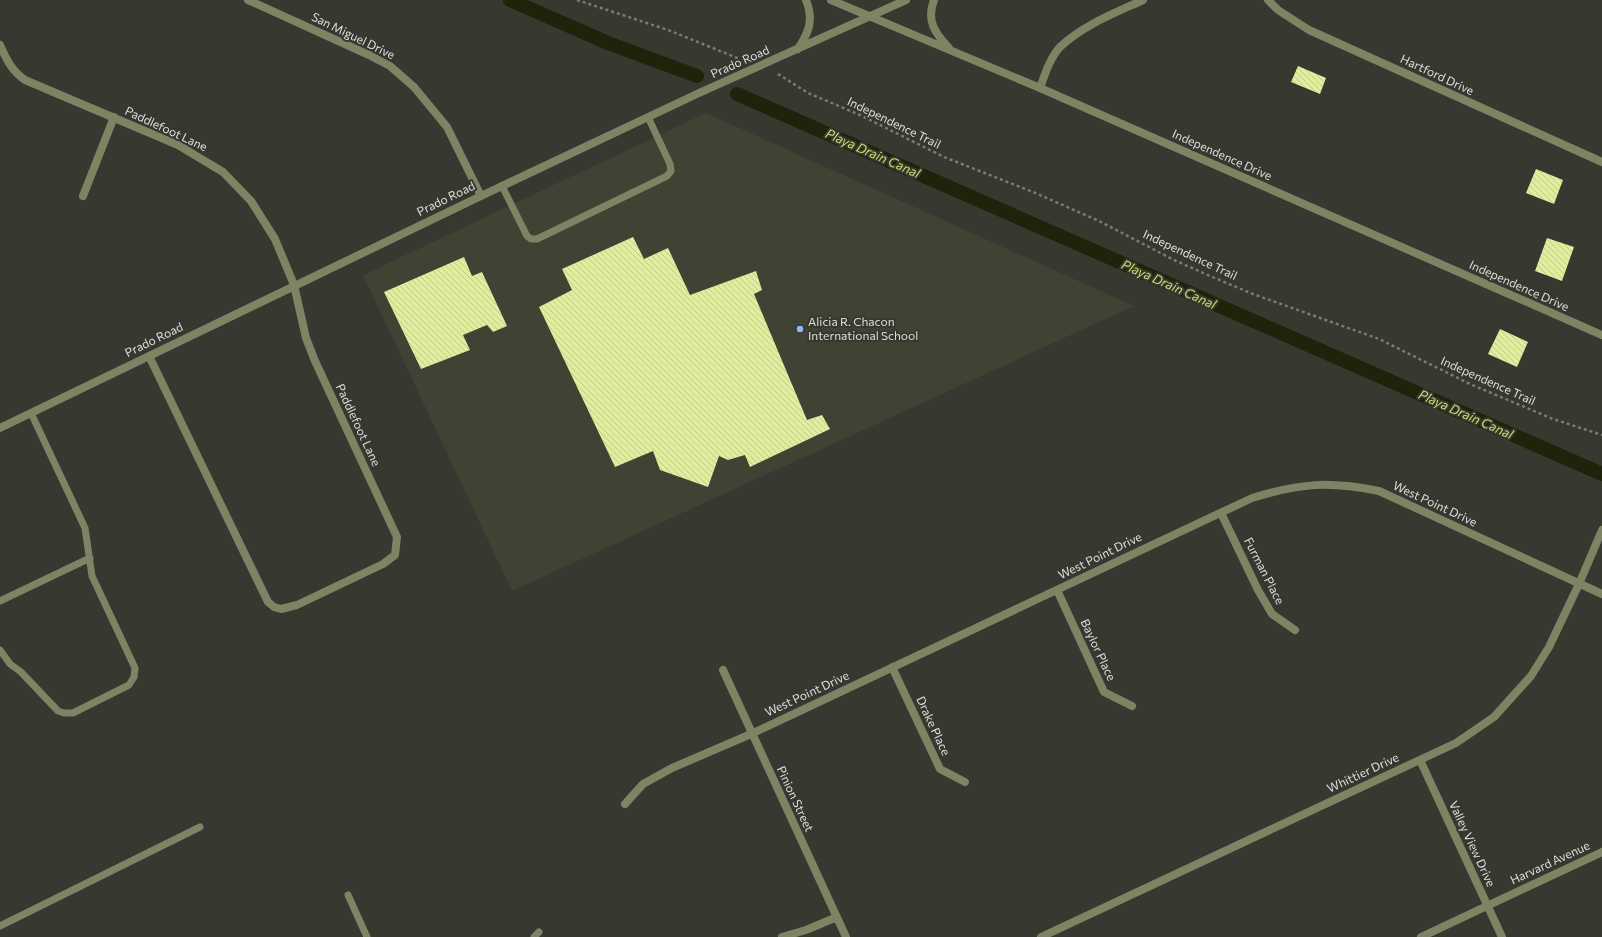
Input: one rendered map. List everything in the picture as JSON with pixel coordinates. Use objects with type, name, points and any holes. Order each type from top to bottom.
[{"type":"street","name":"San Miguel Drive","points":[[248,0],[370,55],[390,66],[414,87],[447,127],[481,196]]},
{"type":"street","points":[[798,49],[810,27],[810,10],[806,0]]},
{"type":"street","name":"Independence Drive","points":[[831,0],[1040,88],[1602,335]]},
{"type":"street","name":"Prado Road","points":[[0,428],[294,285],[648,117],[906,0]]},
{"type":"street","points":[[934,0],[930,16],[931,24],[936,34],[950,50]]},
{"type":"street","points":[[1040,88],[1046,70],[1060,48],[1088,26],[1143,0]]},
{"type":"street","name":"Hartford Drive","points":[[1268,0],[1278,10],[1309,30],[1602,162]]},
{"type":"street","name":"Paddlefoot Lane","points":[[0,45],[9,65],[14,72],[25,80],[178,145],[223,172],[251,200],[266,222],[275,239],[294,285],[306,338],[315,361],[397,537],[395,555],[383,564],[297,605],[281,609],[274,607],[268,602],[149,356]]},
{"type":"street","points":[[83,196],[114,117]]},
{"type":"street","name":"West Point Drive","points":[[626,804],[643,784],[672,768],[751,734],[1252,498],[1282,489],[1320,484],[1348,485],[1379,491],[1602,594]]},
{"type":"street","name":"Furman Place","points":[[1222,513],[1258,590],[1272,614],[1295,630]]},
{"type":"street","name":"Whittier Drive","points":[[1041,937],[1456,743],[1494,717],[1531,676],[1549,647],[1579,584],[1602,530]]},
{"type":"street","name":"Baylor Place","points":[[1057,590],[1104,692],[1132,706]]},
{"type":"street","name":"Drake Place","points":[[892,667],[940,769],[965,782]]},
{"type":"street","name":"Pinion Street","points":[[723,670],[751,734],[846,937]]},
{"type":"street","name":"Valley View Drive","points":[[1420,760],[1502,937]]},
{"type":"street","name":"Harvard Avenue","points":[[1421,937],[1602,852]]},
{"type":"street","points":[[782,937],[806,930],[837,917]]},
{"type":"lane","points":[[502,186],[527,236],[531,239],[538,239],[667,176],[671,171],[670,164],[648,117]]},
{"type":"lane","points":[[0,650],[10,664],[21,672],[58,711],[64,713],[73,713],[129,685],[134,677],[134,668],[92,576],[85,528],[31,413]]},
{"type":"lane","points":[[0,601],[90,558]]},
{"type":"lane","points":[[0,926],[200,827]]},
{"type":"lane","points":[[348,895],[367,937]]},
{"type":"path","points":[[576,0],[668,30],[740,59]]},
{"type":"path","name":"Independence Trail","points":[[778,74],[808,93],[860,115],[944,157],[1033,192],[1099,221],[1174,260],[1253,294],[1378,339],[1470,384],[1553,419],[1602,435]]},
{"type":"shaded area","name":"Alicia R. Chacon International School","points":[[706,113],[1134,306],[512,591],[363,275]]},
{"type":"building","points":[[1298,66],[1326,78],[1320,94],[1291,82]]},
{"type":"building","points":[[1536,169],[1563,180],[1554,204],[1526,193]]},
{"type":"building","points":[[633,237],[644,259],[668,248],[690,295],[756,271],[762,290],[754,294],[807,420],[822,415],[830,429],[750,467],[745,455],[728,460],[719,456],[708,487],[660,470],[653,451],[615,467],[539,307],[572,290],[562,269]]},
{"type":"building","points":[[1547,238],[1574,247],[1562,281],[1535,271]]},
{"type":"building","points":[[464,257],[472,276],[482,272],[507,326],[493,332],[487,325],[463,335],[470,350],[421,369],[384,292]]},
{"type":"building","points":[[1500,329],[1528,342],[1517,367],[1488,354]]},
{"type":"waterway","name":"Playa Drain Canal","points":[[510,0],[608,43],[697,76]]},
{"type":"waterway","name":"Playa Drain Canal","points":[[737,94],[1602,474]]},
{"type":"place","name":"Alicia R. Chacon International School","points":[[800,329]]}]
